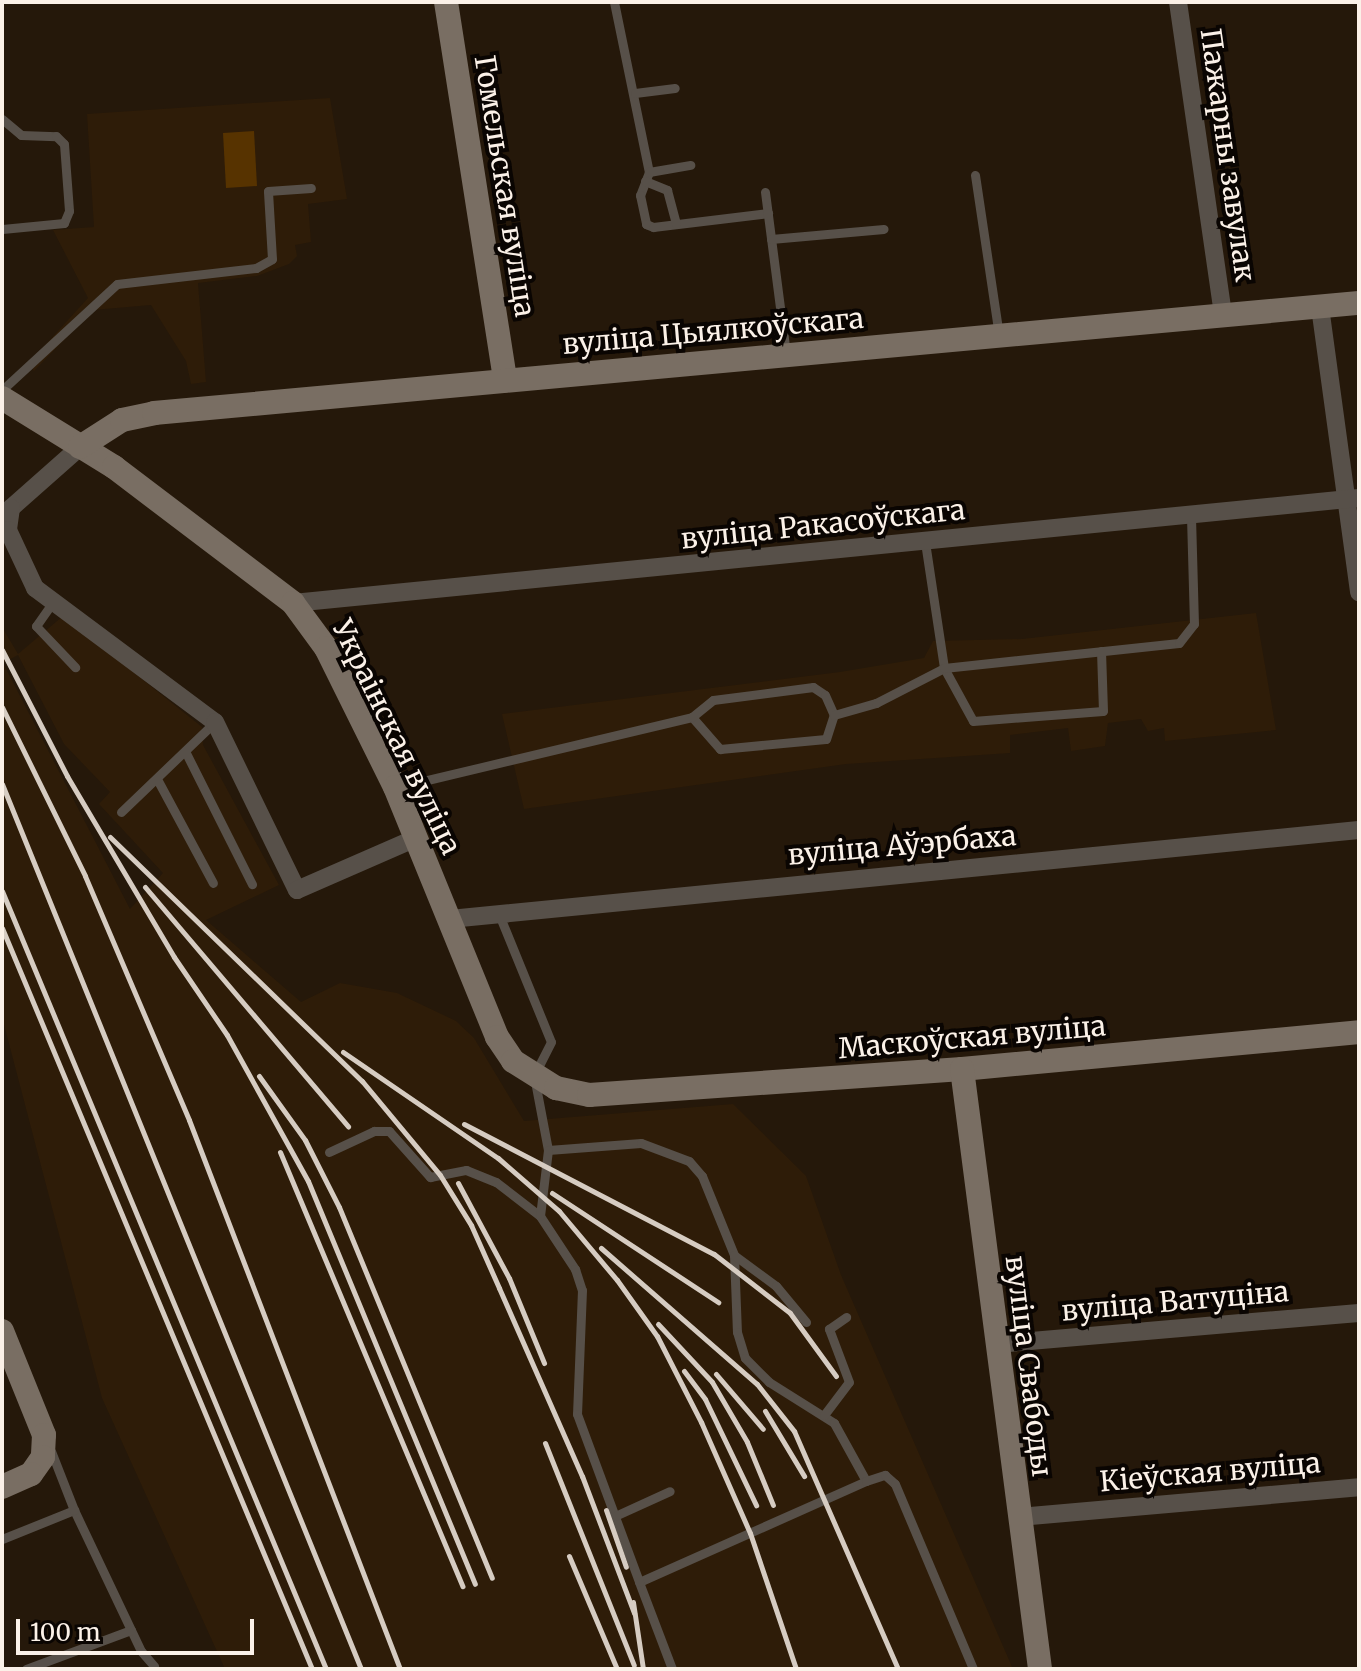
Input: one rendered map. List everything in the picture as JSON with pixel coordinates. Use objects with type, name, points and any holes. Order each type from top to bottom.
[{"type":"street","name":"Гомельская вуліца","points":[[446,2],[505,380]]},
{"type":"street","name":"Пажарны завулак","points":[[1178,2],[1223,315]]},
{"type":"street","name":"вуліца Цыялкоўскага","points":[[80,447],[122,420],[154,413],[786,353],[999,339],[1359,303]]},
{"type":"street","points":[[1320,307],[1354,498],[1359,592]]},
{"type":"street","name":"Украінская вуліца","points":[[2,398],[80,447],[293,603],[326,648],[395,787],[497,1037],[513,1061],[534,1076],[556,1088],[589,1095]]},
{"type":"street","points":[[80,447],[11,508],[6,518],[15,554],[35,588],[55,599],[215,722],[297,890],[416,838]]},
{"type":"street","name":"вуліца Ракасоўскага","points":[[293,603],[1354,498]]},
{"type":"street","name":"вуліца Аўэрбаха","points":[[450,919],[497,911],[1359,830]]},
{"type":"street","name":"Маскоўская вуліца","points":[[589,1095],[962,1069],[1359,1032]]},
{"type":"street","name":"вуліца Свабоды","points":[[962,1069],[1040,1669]]},
{"type":"street","name":"вуліца Ватуціна","points":[[996,1344],[1359,1313]]},
{"type":"street","points":[[2,1331],[44,1435],[43,1457],[31,1474],[2,1487]]},
{"type":"street","name":"Кіеўская вуліца","points":[[1019,1517],[1359,1487]]},
{"type":"lane","points":[[614,2],[635,93],[647,176],[640,195],[646,224],[676,224],[768,213]]},
{"type":"lane","points":[[635,93],[675,88]]},
{"type":"lane","points":[[2,119],[21,135],[56,136],[64,144],[69,211],[64,223],[2,229]]},
{"type":"lane","points":[[647,176],[690,165]]},
{"type":"lane","points":[[975,175],[999,339]]},
{"type":"lane","points":[[647,176],[667,190],[676,224]]},
{"type":"lane","points":[[2,390],[117,284],[256,268],[272,259],[268,191],[311,188]]},
{"type":"lane","points":[[765,192],[786,353]]},
{"type":"lane","points":[[771,239],[884,229]]},
{"type":"lane","points":[[834,715],[876,703],[944,668],[1179,643],[1193,631],[1191,515]]},
{"type":"lane","points":[[925,542],[944,668],[976,723],[1099,712],[1106,702],[1101,651]]},
{"type":"lane","points":[[55,599],[36,626],[75,667]]},
{"type":"lane","points":[[395,787],[692,717],[713,700],[803,687],[819,690],[834,715],[826,739],[720,749],[692,717]]},
{"type":"lane","points":[[121,812],[215,722]]},
{"type":"lane","points":[[186,753],[252,884]]},
{"type":"lane","points":[[157,779],[213,883]]},
{"type":"lane","points":[[497,911],[551,1042],[534,1076],[548,1150],[540,1216]]},
{"type":"lane","points":[[329,1152],[374,1131],[389,1131],[430,1177],[466,1170],[496,1182],[540,1216],[570,1261],[582,1290],[577,1414],[672,1669]]},
{"type":"lane","points":[[548,1150],[619,1142],[673,1152],[702,1176],[734,1255],[737,1332],[745,1358],[769,1382],[824,1415],[841,1431],[866,1481]]},
{"type":"lane","points":[[734,1255],[776,1286],[806,1322]]},
{"type":"lane","points":[[824,1415],[849,1382],[829,1329],[846,1317]]},
{"type":"lane","points":[[44,1435],[74,1510],[131,1630],[154,1666]]},
{"type":"lane","points":[[639,1582],[885,1475],[895,1484],[973,1669]]},
{"type":"lane","points":[[615,1516],[670,1491]]},
{"type":"lane","points":[[2,1539],[74,1510]]},
{"type":"lane","points":[[26,1669],[131,1630]]},
{"type":"shaded area","points":[[330,98],[347,199],[308,204],[311,242],[295,245],[297,256],[289,264],[257,276],[198,283],[206,382],[191,384],[186,361],[151,305],[93,310],[34,371],[28,364],[88,298],[53,230],[94,227],[87,114]]},
{"type":"shaded area","points":[[254,131],[257,186],[226,188],[223,133]]},
{"type":"shaded area","points":[[1256,613],[1276,730],[1165,741],[1164,728],[1148,731],[1141,719],[1108,723],[1105,746],[1071,751],[1068,728],[1010,735],[1010,753],[846,764],[524,809],[502,714],[840,672],[924,658],[933,641],[1022,639]]},
{"type":"shaded area","points":[[63,616],[202,727],[203,745],[279,885],[206,920],[301,1002],[340,983],[397,993],[456,1021],[474,1038],[524,1121],[733,1104],[806,1176],[841,1275],[1013,1669],[225,1669],[102,1398],[2,1017],[2,627],[18,654]],"holes":[[[18,655],[64,744],[110,792],[99,804],[163,873],[130,909],[3,663]]]},
{"type":"railway","points":[[2,650],[67,776],[174,957],[227,1035],[308,1181],[475,1584]]},
{"type":"railway","points":[[2,707],[85,876],[189,1120],[400,1669]]},
{"type":"railway","points":[[2,784],[361,1669]]},
{"type":"railway","points":[[110,837],[362,1081],[440,1175],[471,1225],[499,1288],[582,1476],[634,1613]]},
{"type":"railway","points":[[145,887],[348,1126]]},
{"type":"railway","points":[[2,891],[326,1669]]},
{"type":"railway","points":[[2,928],[312,1669]]},
{"type":"railway","points":[[343,1052],[498,1158],[559,1211],[617,1280],[657,1336],[701,1422],[750,1533],[796,1669]]},
{"type":"railway","points":[[259,1076],[305,1140],[339,1207],[492,1578]]},
{"type":"railway","points":[[464,1124],[714,1254],[790,1313],[836,1376]]},
{"type":"railway","points":[[280,1152],[462,1586]]},
{"type":"railway","points":[[458,1183],[509,1278],[544,1363]]},
{"type":"railway","points":[[552,1193],[718,1302]]},
{"type":"railway","points":[[601,1248],[757,1384],[794,1431],[898,1669]]},
{"type":"railway","points":[[658,1324],[712,1382],[747,1442],[773,1505]]},
{"type":"railway","points":[[684,1371],[705,1399],[756,1505]]},
{"type":"railway","points":[[716,1374],[763,1429]]},
{"type":"railway","points":[[765,1411],[804,1476]]},
{"type":"railway","points":[[545,1443],[634,1665]]},
{"type":"railway","points":[[606,1510],[626,1567]]},
{"type":"railway","points":[[569,1556],[617,1669]]},
{"type":"railway","points":[[633,1602],[643,1669]]}]
